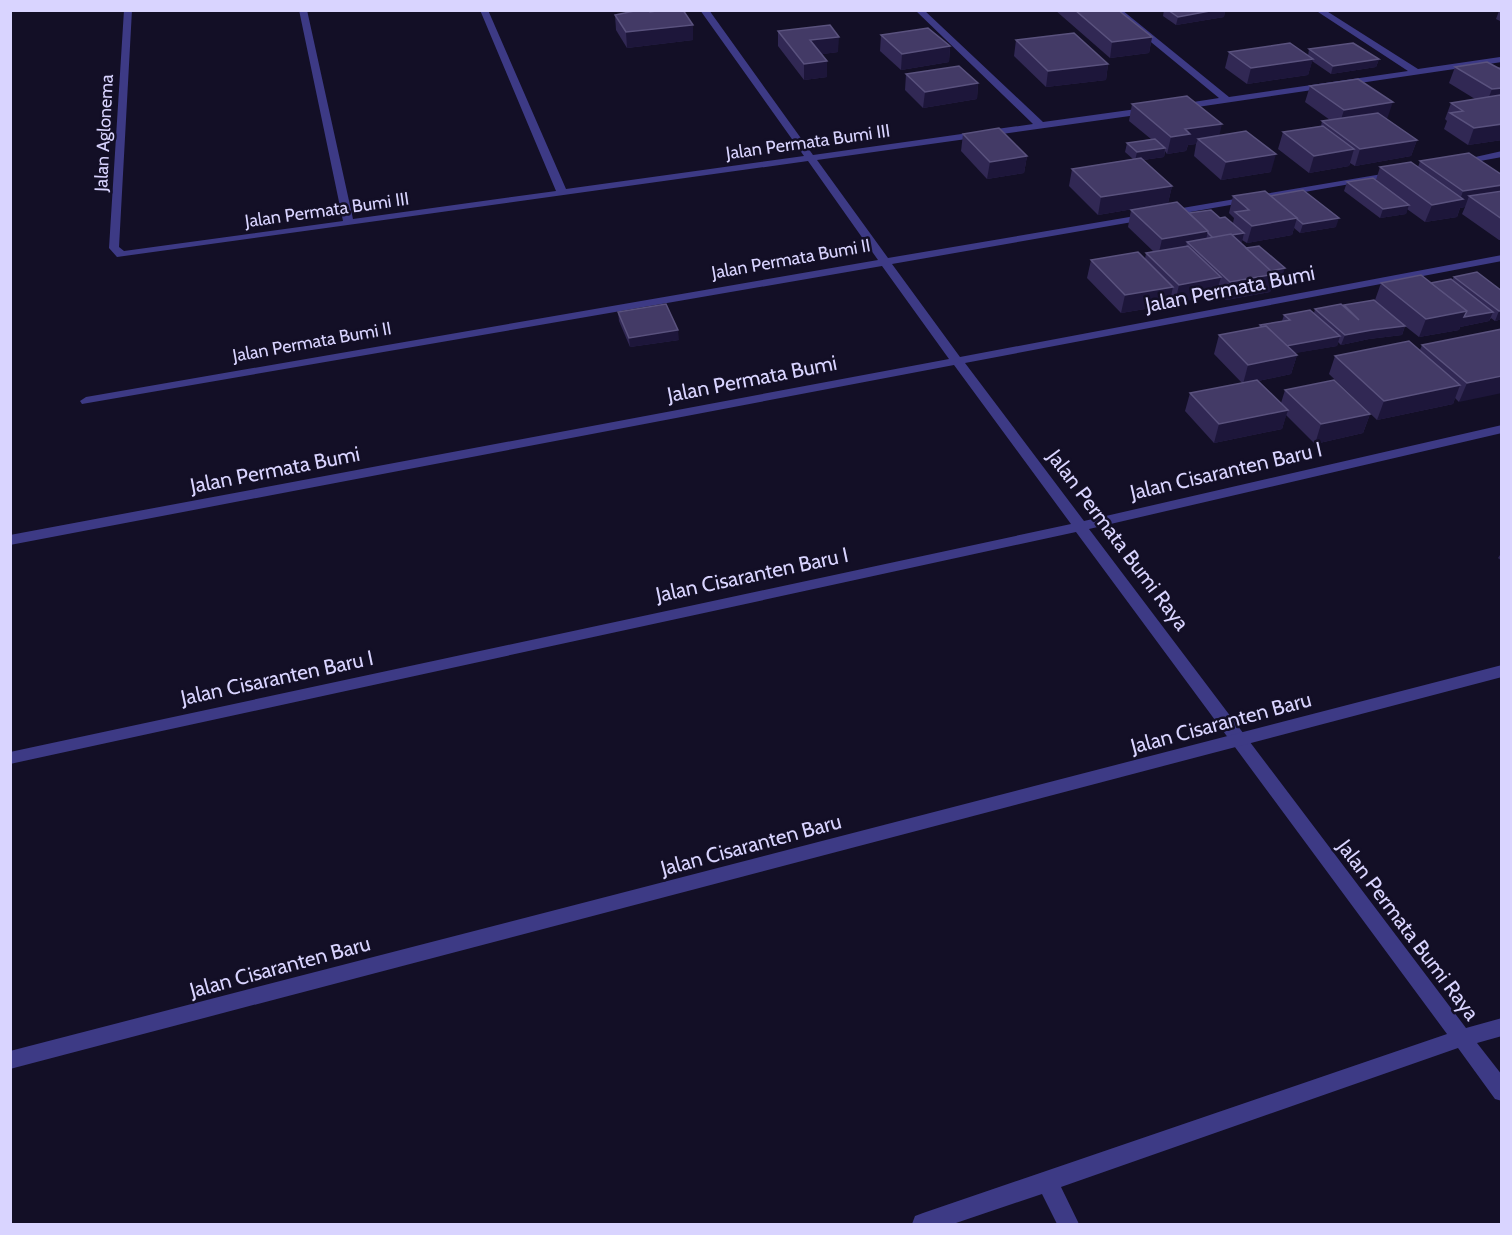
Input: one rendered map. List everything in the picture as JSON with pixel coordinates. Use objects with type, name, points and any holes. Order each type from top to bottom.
[{"type":"street","name":"Jalan Aglonema","points":[[121,255],[114,248],[128,10]]},
{"type":"street","points":[[303,10],[349,223]]},
{"type":"street","points":[[484,10],[562,193]]},
{"type":"street","name":"Jalan Permata Bumi Raya","points":[[704,10],[956,360],[1502,1092]]},
{"type":"street","points":[[919,10],[1041,126]]},
{"type":"street","points":[[1116,10],[1227,100]]},
{"type":"street","points":[[1319,10],[1415,71]]},
{"type":"street","points":[[1169,108],[1500,60]]},
{"type":"street","name":"Jalan Permata Bumi III","points":[[121,255],[1157,110]]},
{"type":"street","points":[[1443,165],[1502,154]]},
{"type":"street","name":"Jalan Permata Bumi II","points":[[86,401],[1409,171]]},
{"type":"street","name":"Jalan Permata Bumi","points":[[10,540],[1502,258]]},
{"type":"street","name":"Jalan Cisaranten Baru I","points":[[10,758],[1081,526],[1502,429]]},
{"type":"street","name":"Jalan Cisaranten Baru","points":[[10,1060],[1241,741],[1502,671]]},
{"type":"street","points":[[923,1224],[1462,1038],[1502,1027]]},
{"type":"street","points":[[1047,1182],[1068,1224]]},
{"type":"building","points":[[639,10],[650,12],[683,10],[693,25],[626,32],[615,15]]},
{"type":"building","points":[[1075,10],[1118,10],[1152,37],[1112,42]]},
{"type":"building","points":[[1168,10],[1215,10],[1178,17]]},
{"type":"building","points":[[830,25],[839,37],[810,40],[827,61],[804,64],[778,31]]},
{"type":"building","points":[[928,28],[950,46],[902,54],[881,35]]},
{"type":"building","points":[[1074,33],[1108,64],[1048,71],[1016,40]]},
{"type":"building","points":[[1290,43],[1313,59],[1251,68],[1229,52]]},
{"type":"building","points":[[1353,43],[1379,59],[1333,66],[1309,49]]},
{"type":"building","points":[[1487,62],[1502,70],[1502,88],[1492,89],[1455,67]]},
{"type":"building","points":[[959,66],[978,83],[925,92],[906,74]]},
{"type":"building","points":[[1358,79],[1393,102],[1344,110],[1310,86]]},
{"type":"building","points":[[1187,96],[1222,124],[1185,129],[1190,134],[1171,137],[1132,104]]},
{"type":"building","points":[[1502,96],[1502,124],[1474,128],[1450,113],[1463,111],[1451,103]]},
{"type":"building","points":[[1378,113],[1417,140],[1360,149],[1322,121]]},
{"type":"building","points":[[1323,126],[1354,149],[1314,156],[1283,132]]},
{"type":"building","points":[[999,128],[1027,156],[990,162],[963,134]]},
{"type":"building","points":[[1246,131],[1276,154],[1226,162],[1198,139]]},
{"type":"building","points":[[1155,139],[1165,148],[1137,152],[1127,143]]},
{"type":"building","points":[[1469,153],[1502,175],[1502,185],[1463,191],[1420,161]]},
{"type":"building","points":[[1141,158],[1172,186],[1101,197],[1072,169]]},
{"type":"building","points":[[1411,162],[1463,199],[1432,205],[1380,167]]},
{"type":"building","points":[[1373,178],[1409,205],[1383,209],[1347,182]]},
{"type":"building","points":[[1303,190],[1339,218],[1303,224],[1270,196]]},
{"type":"building","points":[[1265,191],[1297,218],[1252,226],[1235,212],[1249,210],[1233,196]]},
{"type":"building","points":[[1502,191],[1502,219],[1469,196]]},
{"type":"building","points":[[1177,202],[1208,231],[1162,239],[1131,210]]},
{"type":"building","points":[[1211,210],[1220,218],[1225,217],[1244,233],[1213,238],[1189,213]]},
{"type":"building","points":[[1231,234],[1275,274],[1230,282],[1187,242]]},
{"type":"building","points":[[1188,246],[1221,277],[1179,285],[1146,253]]},
{"type":"building","points":[[1259,246],[1285,268],[1271,271],[1246,248]]},
{"type":"building","points":[[1138,252],[1173,287],[1125,295],[1091,260]]},
{"type":"building","points":[[1477,272],[1502,291],[1502,311],[1454,277]]},
{"type":"building","points":[[1421,275],[1467,311],[1426,319],[1381,283]]},
{"type":"building","points":[[1451,279],[1493,312],[1464,317],[1467,311],[1431,283]]},
{"type":"building","points":[[1374,300],[1405,326],[1345,335],[1315,309],[1341,304],[1359,320],[1344,305]]},
{"type":"building","points":[[666,304],[678,330],[629,338],[618,312]]},
{"type":"building","points":[[1310,310],[1340,336],[1286,346],[1266,326],[1260,325],[1290,320],[1284,315]]},
{"type":"building","points":[[1266,326],[1297,355],[1248,365],[1219,335]]},
{"type":"building","points":[[1502,329],[1502,376],[1467,383],[1422,345]]},
{"type":"building","points":[[1409,341],[1460,385],[1384,401],[1335,356]]},
{"type":"building","points":[[1257,380],[1288,410],[1219,424],[1190,393]]},
{"type":"building","points":[[1334,380],[1370,414],[1321,424],[1285,390]]}]
